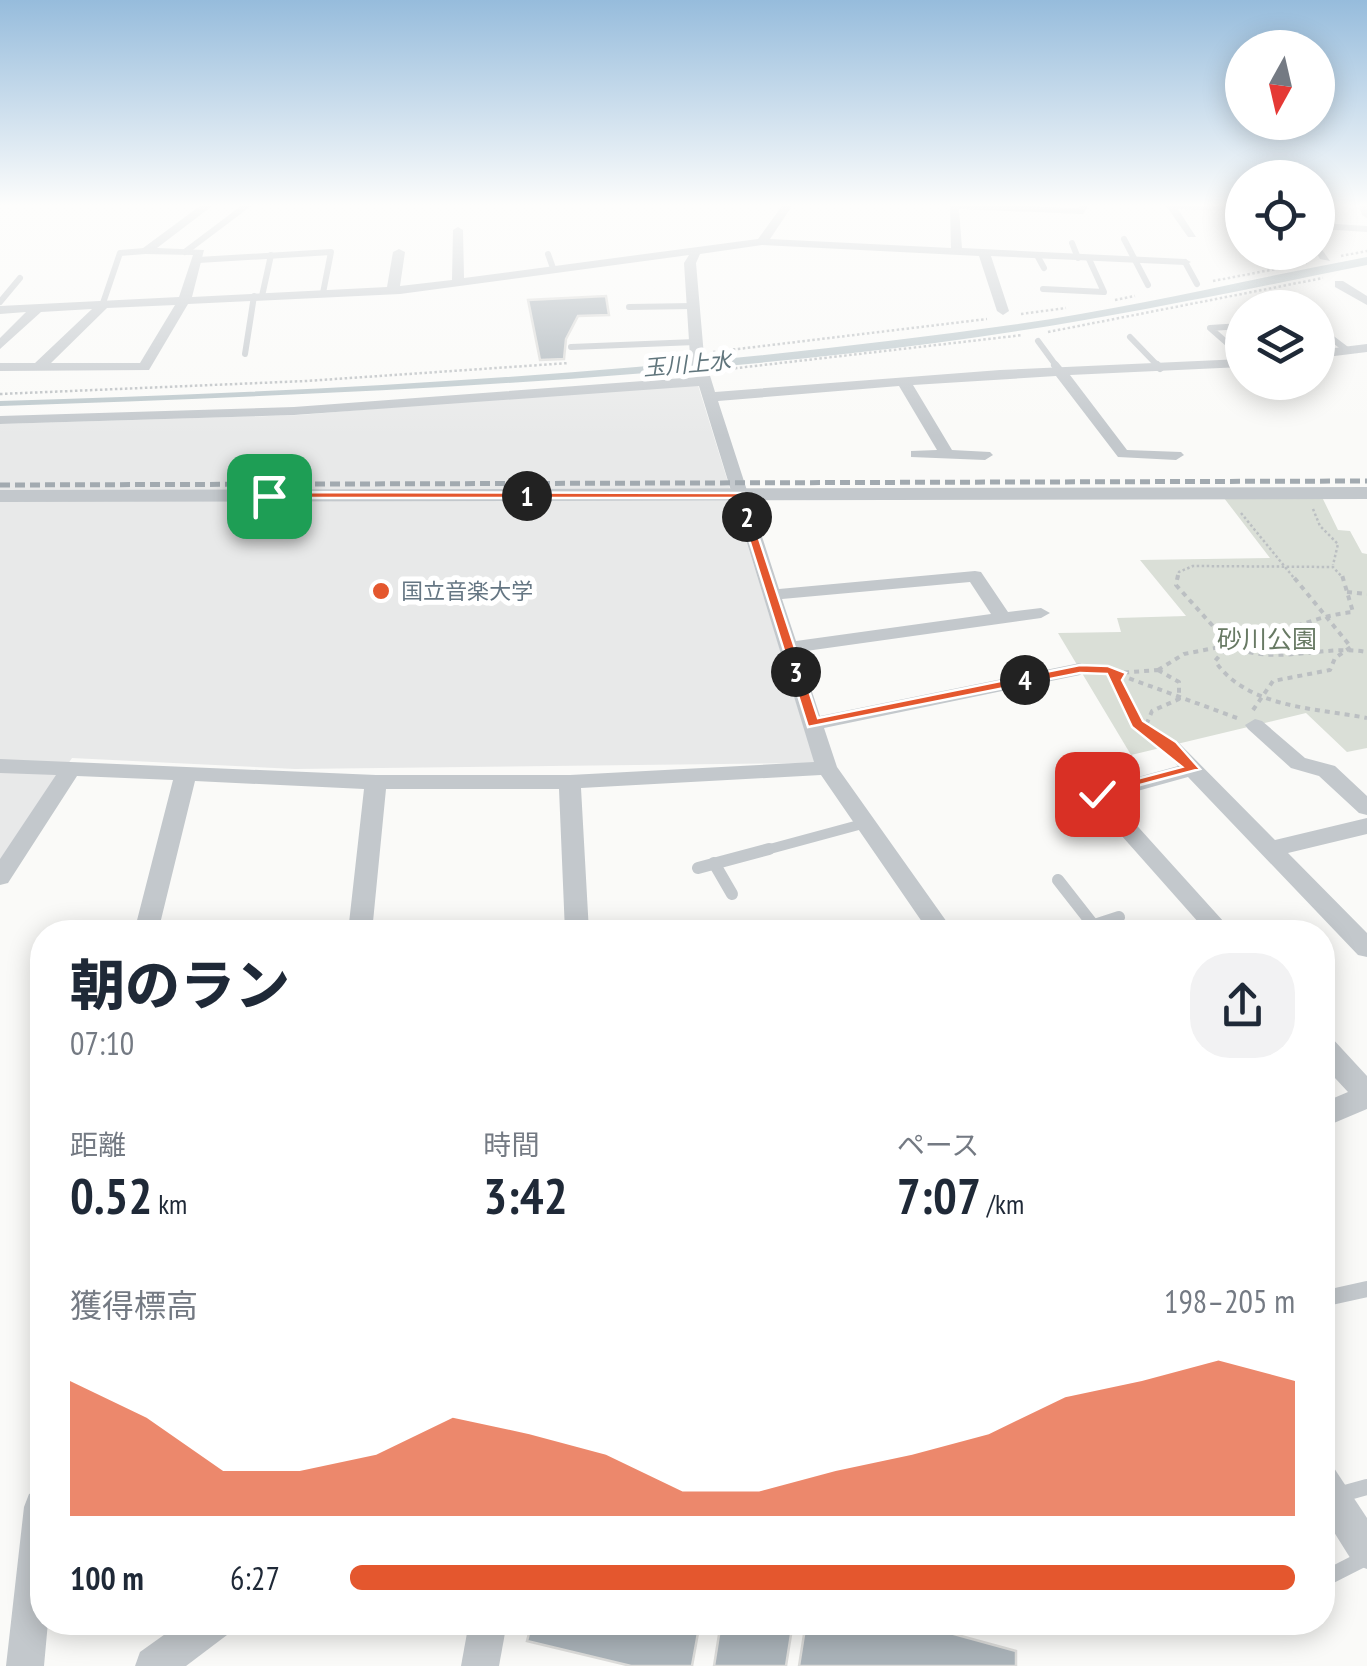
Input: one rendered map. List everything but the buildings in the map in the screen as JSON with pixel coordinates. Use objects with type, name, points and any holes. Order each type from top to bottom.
[{"type":"street","points":[[0,367],[144,367],[185,300],[191,281]]},
{"type":"street","points":[[393,290],[394,281]]},
{"type":"street","points":[[0,310],[393,290],[458,281]]},
{"type":"street","points":[[692,281],[701,369],[827,768],[934,920]]},
{"type":"street","points":[[993,281],[1003,310]]},
{"type":"street","points":[[1339,284],[1367,301]]},
{"type":"street","points":[[38,368],[102,306]]},
{"type":"street","points":[[0,345],[37,308]]},
{"type":"street","points":[[1335,352],[1367,348]]},
{"type":"street","points":[[0,420],[294,411],[701,369],[904,382],[1225,362]]},
{"type":"street","points":[[1060,372],[1123,454],[1176,455]]},
{"type":"street","points":[[904,382],[947,454]]},
{"type":"street","points":[[916,454],[985,455]]},
{"type":"street","points":[[0,496],[1367,494]]},
{"type":"street","points":[[770,595],[975,576],[1003,618]]},
{"type":"street","points":[[788,648],[1041,613]]},
{"type":"street","points":[[813,724],[1080,669]]},
{"type":"street","points":[[1255,725],[1298,763],[1327,770],[1367,808]]},
{"type":"street","points":[[1170,746],[1367,948]]},
{"type":"street","points":[[0,766],[376,782],[570,782],[827,768]]},
{"type":"street","points":[[0,877],[71,768]]},
{"type":"street","points":[[1097,794],[1192,769]]},
{"type":"street","points":[[1077,772],[1210,920]]},
{"type":"street","points":[[149,920],[186,773]]},
{"type":"street","points":[[361,920],[376,782]]},
{"type":"street","points":[[570,782],[576,920]]},
{"type":"street","points":[[1270,849],[1367,826]]},
{"type":"street","points":[[1335,1059],[1367,1095],[1335,1110]]},
{"type":"street","points":[[1341,1488],[1367,1554]]},
{"type":"street","points":[[26,1666],[30,1626]]},
{"type":"street","points":[[154,1666],[196,1635]]},
{"type":"street","points":[[480,1666],[486,1635]]},
{"type":"lane","points":[[0,302],[18,281]]},
{"type":"lane","points":[[102,306],[110,281]]},
{"type":"lane","points":[[245,354],[263,281]]},
{"type":"lane","points":[[323,293],[325,281]]},
{"type":"lane","points":[[1097,281],[1107,301]]},
{"type":"lane","points":[[1146,281],[1148,285]]},
{"type":"lane","points":[[1043,289],[1104,292]]},
{"type":"lane","points":[[629,306],[694,306]]},
{"type":"lane","points":[[1225,327],[1210,328],[1225,343]]},
{"type":"lane","points":[[1130,337],[1160,368]]},
{"type":"lane","points":[[1038,341],[1060,372]]},
{"type":"lane","points":[[1335,341],[1347,350]]},
{"type":"lane","points":[[571,347],[701,369]]},
{"type":"lane","points":[[698,868],[866,823]]},
{"type":"lane","points":[[714,864],[732,894]]},
{"type":"lane","points":[[1058,880],[1089,920]]},
{"type":"lane","points":[[1113,920],[1119,918]]},
{"type":"lane","points":[[1335,1296],[1367,1289]]},
{"type":"lane","points":[[1335,1572],[1367,1554]]},
{"type":"path","points":[[1224,494],[1287,565],[1351,648]]},
{"type":"path","points":[[1301,494],[1320,526],[1338,544],[1332,567]]},
{"type":"path","points":[[1215,565],[1287,565],[1332,567],[1341,573],[1353,612],[1324,614],[1291,632],[1234,648],[1210,628],[1176,585],[1179,572],[1215,565]]},
{"type":"path","points":[[1347,592],[1367,594]]},
{"type":"path","points":[[1227,648],[1215,661],[1220,671],[1259,697],[1367,718]]},
{"type":"path","points":[[1118,673],[1158,670],[1182,655],[1227,648],[1258,652],[1351,648],[1367,652]]},
{"type":"path","points":[[1080,669],[1094,667],[1118,673],[1179,700],[1255,725],[1253,709],[1273,681],[1330,670],[1335,658],[1351,648]]},
{"type":"path","points":[[1158,670],[1179,682],[1179,700]]},
{"type":"path","points":[[1118,673],[1115,680],[1122,700],[1145,729],[1170,746]]},
{"type":"path","points":[[1145,729],[1152,711],[1179,700]]},
{"type":"shaded area","name":"国立音楽大学","points":[[697,382],[815,763],[295,769],[72,758],[0,865],[0,424],[300,415]]},
{"type":"green space","name":"砂川公園","points":[[1322,497],[1338,530],[1350,531],[1362,553],[1367,554],[1367,748],[1347,752],[1306,713],[1131,755],[1058,633],[1121,632],[1117,618],[1186,616],[1140,560],[1270,558],[1224,498]]},
{"type":"water","name":"玉川上水","points":[[1249,281],[1288,281],[1225,290],[1225,293],[1098,318],[819,357],[469,385],[0,406],[0,401],[255,392],[637,367],[891,341],[1062,317]]},
{"type":"railway","points":[[0,485],[1367,481]]},
{"type":"place","name":"国立音楽大学","points":[[381,591]]},
{"type":"route","points":[[269,496],[740,495],[813,724],[1080,669],[1108,670],[1118,673],[1115,680],[1122,700],[1137,724],[1170,746],[1192,769],[1097,794]]}]
